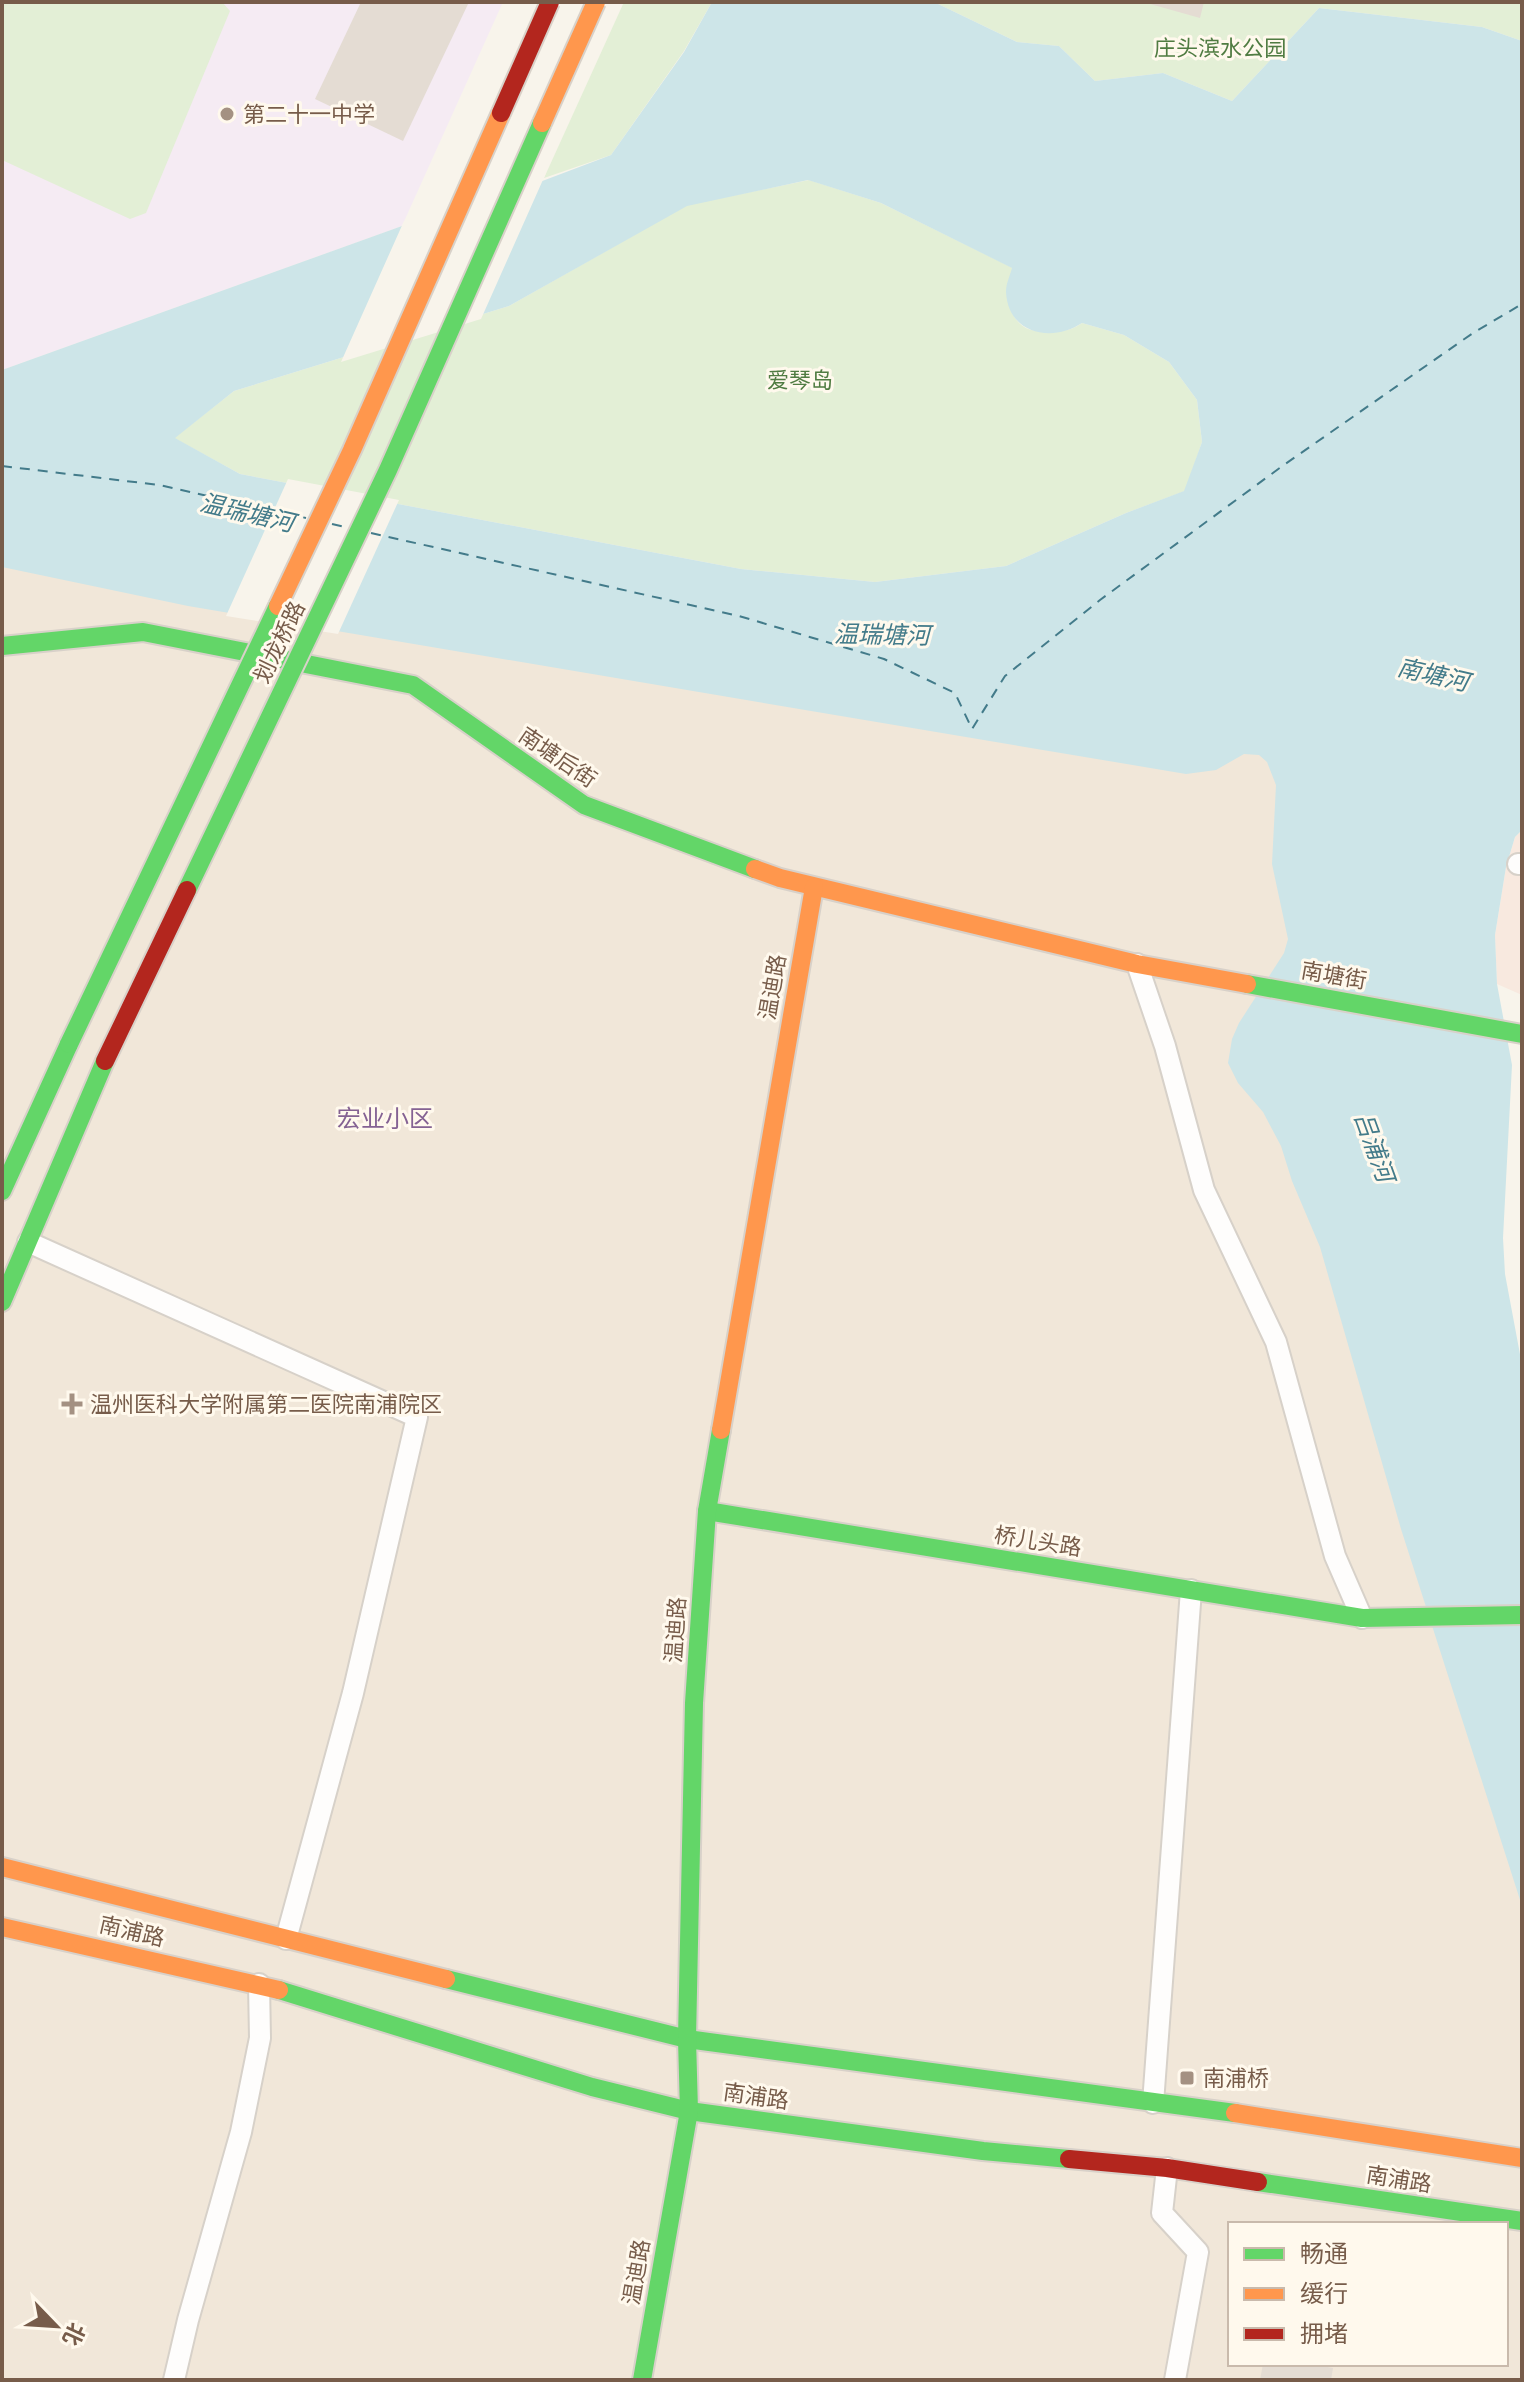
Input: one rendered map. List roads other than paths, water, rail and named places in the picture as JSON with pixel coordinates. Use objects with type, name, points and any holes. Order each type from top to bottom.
[{"type":"main road","name":"划龙桥路","points":[[2,1191],[352,450],[550,2]]},
{"type":"main road","name":"划龙桥路","points":[[2,1302],[105,1061],[395,456],[596,2]]},
{"type":"main road","name":"南塘后街","points":[[2,646],[143,632],[413,685],[584,805],[698,850],[814,887],[1137,964]]},
{"type":"main road","name":"温迪路","points":[[642,2380],[689,2111],[687,2039],[694,1703],[707,1511],[814,887]]},
{"type":"main road","name":"南塘街","points":[[1137,964],[1522,1034]]},
{"type":"main road","name":"桥儿头路","points":[[707,1511],[1362,1618],[1522,1615]]},
{"type":"main road","name":"南浦路","points":[[2,1867],[687,2039],[1522,2158]]},
{"type":"main road","name":"南浦路","points":[[2,1927],[259,1984],[592,2087],[689,2111],[983,2151],[1167,2168],[1514,2220]]},
{"type":"street","points":[[1137,964],[1165,1046],[1204,1190],[1276,1342],[1335,1556],[1362,1618]]},
{"type":"street","points":[[28,1242],[417,1417],[353,1693],[286,1939]]},
{"type":"street","points":[[1153,2103],[1191,1590]]},
{"type":"street","points":[[174,2380],[241,2132],[260,2038],[259,1984]]},
{"type":"street","points":[[1167,2168],[1162,2213],[1198,2252],[1175,2380]]},
{"type":"water","points":[[712,2],[934,2],[1017,42],[1059,46],[1095,81],[1163,73],[1232,101],[1319,8],[1482,27],[1522,41],[1522,830],[1515,837],[1506,867],[1495,935],[1497,984],[1512,1065],[1503,1238],[1505,1274],[1522,1365],[1522,1906],[1401,1529],[1320,1247],[1281,1146],[1263,1112],[1238,1083],[1228,1063],[1232,1039],[1239,1023],[1284,953],[1288,939],[1272,864],[1276,785],[1267,762],[1259,755],[1244,754],[1216,770],[1186,774],[188,606],[2,567],[2,370],[402,226],[453,215],[611,155],[684,52]],"holes":[[[808,180],[881,203],[1012,268],[1006,292],[1014,317],[1023,326],[1045,333],[1070,329],[1082,323],[1124,335],[1169,362],[1197,400],[1202,442],[1184,491],[1006,566],[875,582],[741,569],[240,474],[175,438],[234,391],[509,306],[687,206]]]},
{"type":"place","name":"第二十一中学","points":[[227,114]]},
{"type":"place","name":"温州医科大学附属第二医院南浦院区","points":[[72,1404]]},
{"type":"place","name":"南浦桥","points":[[1187,2078]]},
{"type":"district","name":"宏业小区","points":[[385,1119]]},
{"type":"park label","name":"庄头滨水公园","points":[[1220,48]]},
{"type":"park label","name":"爱琴岛","points":[[800,380]]},
{"type":"water label","name":"温瑞塘河","points":[[247,513]]},
{"type":"water label","name":"温瑞塘河","points":[[882,635]]},
{"type":"water label","name":"南塘河","points":[[1433,675]]},
{"type":"water label","name":"吕浦河","points":[[1374,1147]]}]
